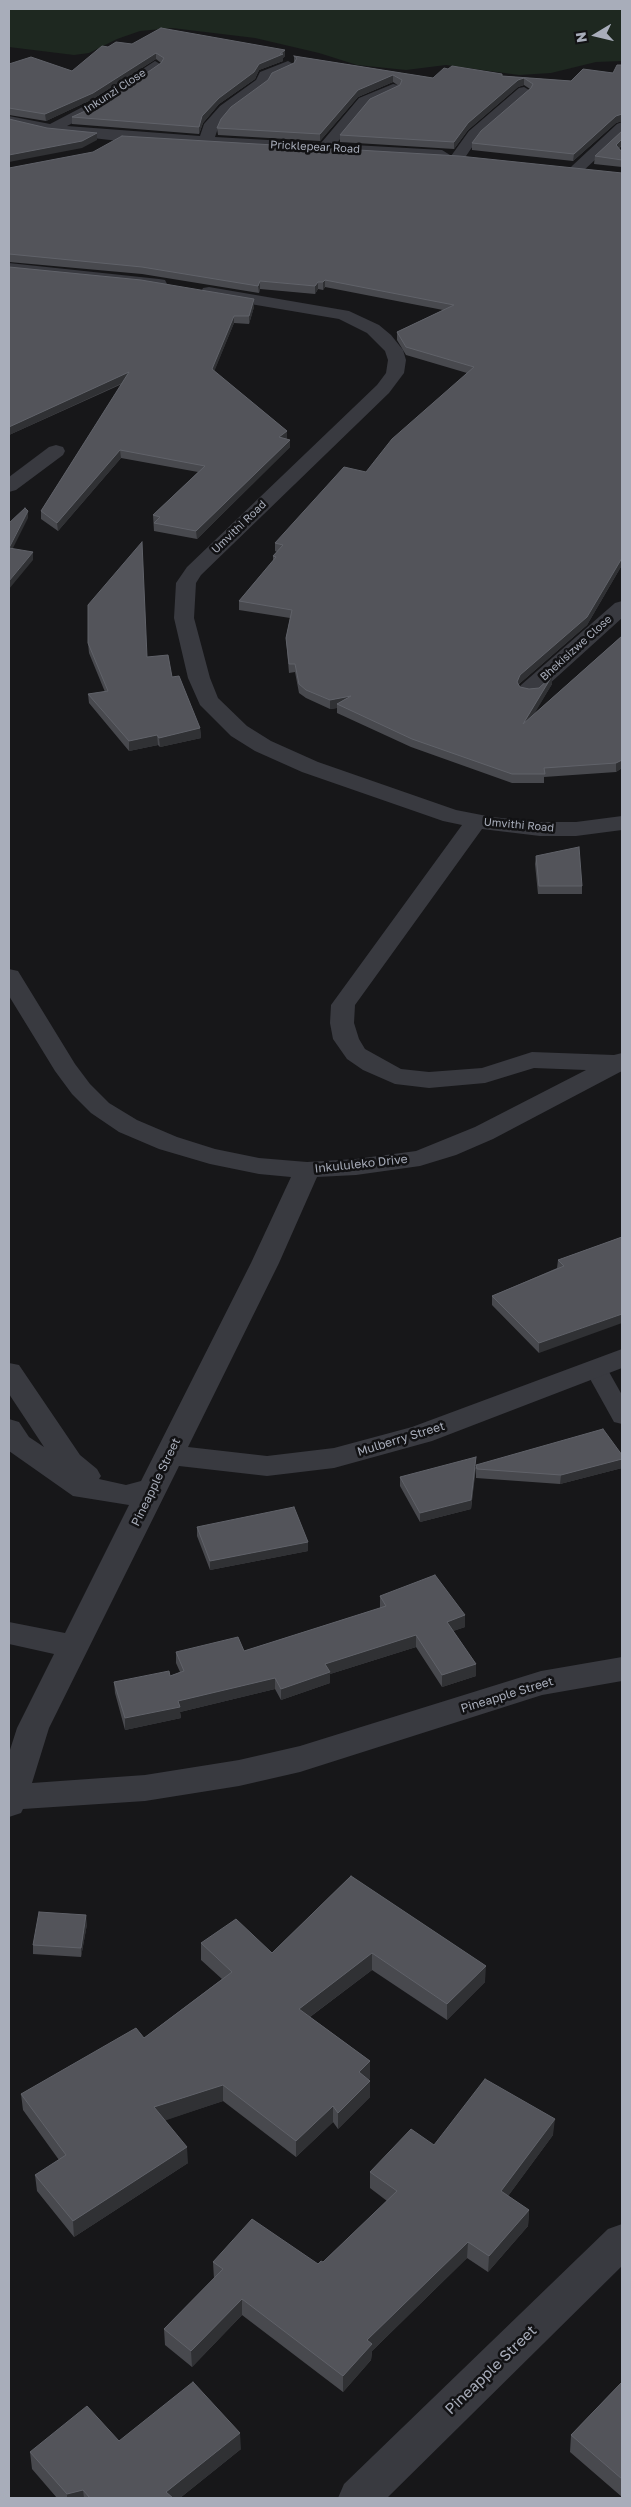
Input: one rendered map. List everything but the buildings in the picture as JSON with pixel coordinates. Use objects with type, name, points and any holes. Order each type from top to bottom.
[{"type":"street","name":"Inkunzi Close","points":[[48,128],[99,104],[154,65]]},
{"type":"street","points":[[206,140],[212,124],[225,109],[262,82],[265,75],[288,65]]},
{"type":"street","points":[[326,147],[364,101],[393,88]]},
{"type":"street","points":[[459,156],[474,134],[524,91]]},
{"type":"street","name":"Pricklepear Road","points":[[9,120],[48,128],[119,136],[326,147],[479,158]]},
{"type":"street","points":[[578,168],[622,127]]},
{"type":"street","points":[[102,148],[119,136]]},
{"type":"street","points":[[558,166],[595,170]]},
{"type":"street","name":"Umvithi Road","points":[[9,268],[90,275],[320,310],[343,316],[373,329],[385,339],[394,350],[397,360],[395,373],[383,389],[204,561],[186,583],[184,618],[199,678],[208,700],[239,731],[263,746],[310,767],[417,806],[476,821],[540,829],[576,829],[622,823]]},
{"type":"street","points":[[9,486],[56,451]]},
{"type":"street","name":"Bhekisizwe Close","points":[[529,690],[622,607]]},
{"type":"street","points":[[476,821],[343,1005],[342,1023],[346,1039],[356,1054],[372,1065],[395,1076],[429,1080],[485,1075],[532,1060],[620,1062]]},
{"type":"street","name":"Inkululeko Drive","points":[[9,976],[64,1066],[81,1089],[100,1108],[128,1126],[168,1143],[210,1156],[259,1166],[307,1170],[391,1163],[420,1158],[484,1133],[620,1062]]},
{"type":"street","name":"Pineapple Street","points":[[307,1170],[266,1263],[33,1728],[10,1800],[144,1788],[239,1773],[300,1759],[541,1683],[622,1669]]},
{"type":"street","name":"Mulberry Street","points":[[169,1455],[266,1466],[334,1458],[422,1434],[609,1363]]},
{"type":"street","points":[[9,1372],[69,1462],[103,1489]]},
{"type":"street","points":[[9,1429],[19,1444],[84,1489],[103,1489],[126,1495],[153,1489]]},
{"type":"street","points":[[9,1633],[74,1646]]},
{"type":"street","name":"Pineapple Street","points":[[360,2498],[622,2241]]},
{"type":"lane","points":[[609,1363],[622,1416]]},
{"type":"shaded area","points":[[9,9],[622,9],[622,61],[596,62],[551,73],[519,75],[446,65],[406,70],[357,65],[319,53],[255,38],[172,28],[140,31],[117,39],[89,53],[74,55],[9,47]]}]
